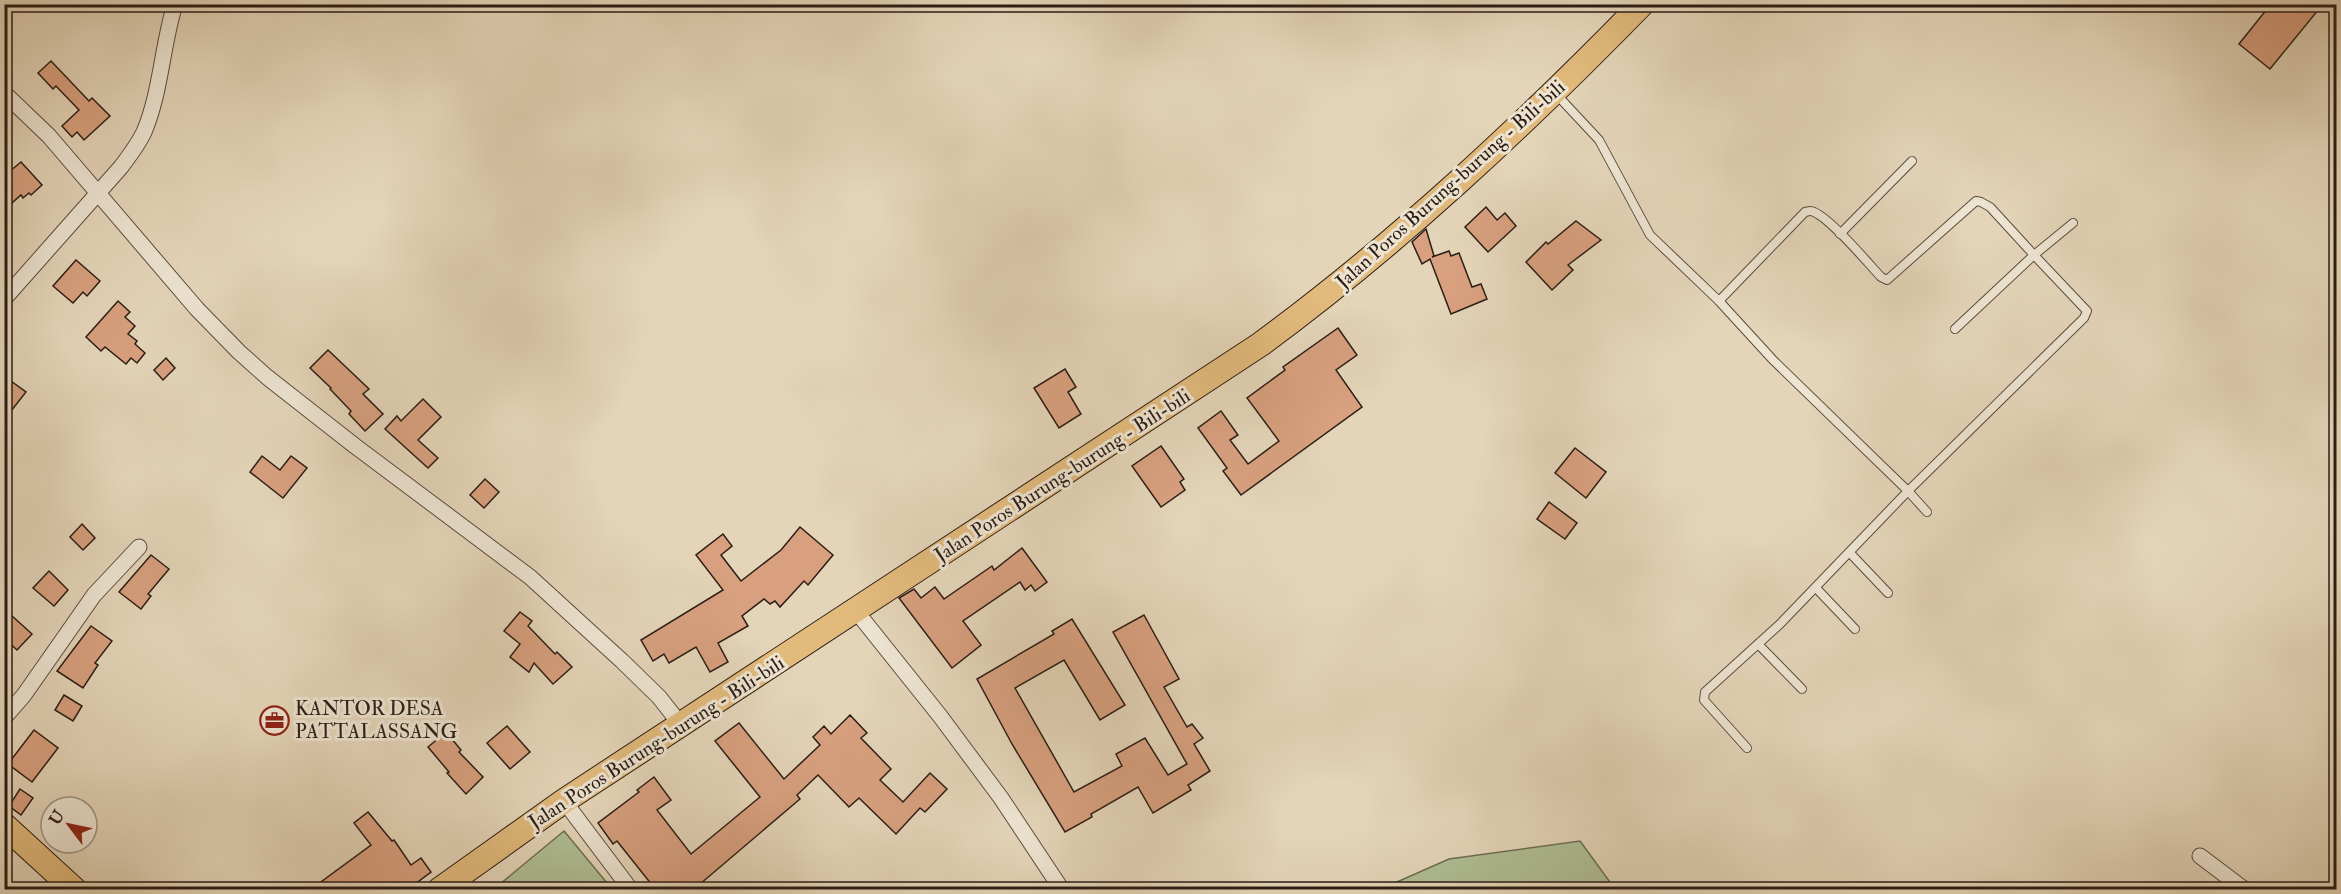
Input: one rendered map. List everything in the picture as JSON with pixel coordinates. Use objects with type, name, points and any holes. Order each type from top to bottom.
[{"type":"main road","name":"Jalan Poros Burung-burung - Bili-bili","points":[[439,890],[564,801],[1261,344],[1388,245],[1507,137],[1642,4]]},
{"type":"main road","points":[[4,825],[75,890]]},
{"type":"street","points":[[4,299],[121,167],[144,132],[175,4]]},
{"type":"street","points":[[4,93],[49,136],[197,309],[239,352],[355,446],[530,577],[659,697],[681,725]]},
{"type":"street","points":[[4,718],[24,695],[94,595],[139,547]]},
{"type":"street","points":[[856,611],[994,789],[1062,890]]},
{"type":"street","points":[[564,801],[630,890]]},
{"type":"street","points":[[2200,856],[2245,890]]},
{"type":"lane","points":[[1554,92],[1599,140],[1650,235],[1719,301],[1773,360],[1927,512]]},
{"type":"lane","points":[[1840,234],[1912,161]]},
{"type":"lane","points":[[1719,301],[1805,212],[1815,213],[1840,234],[1881,277],[1887,280],[1976,201],[1990,207],[2087,311],[1908,491],[1850,553],[1704,694],[1704,700],[1747,748]]},
{"type":"lane","points":[[1955,328],[2034,255],[2073,223]]},
{"type":"lane","points":[[1850,553],[1888,593]]},
{"type":"lane","points":[[1815,588],[1855,629]]},
{"type":"lane","points":[[1758,644],[1802,689]]},
{"type":"green space","points":[[564,831],[612,889],[494,889]]},
{"type":"green space","points":[[1580,841],[1615,889],[1381,889],[1449,859]]},
{"type":"building","points":[[2271,4],[2323,4],[2270,69],[2239,44]]},
{"type":"building","points":[[51,61],[89,101],[92,98],[110,116],[84,140],[77,132],[72,137],[62,126],[79,110],[56,86],[53,89],[38,73]]},
{"type":"building","points":[[21,162],[42,185],[31,195],[29,193],[23,198],[21,195],[4,210],[4,176]]},
{"type":"building","points":[[1486,207],[1497,220],[1505,213],[1516,226],[1488,252],[1465,227]]},
{"type":"building","points":[[1576,221],[1601,240],[1568,265],[1573,270],[1552,290],[1526,262],[1546,242],[1548,244]]},
{"type":"building","points":[[1426,229],[1434,256],[1432,257],[1449,251],[1451,256],[1459,253],[1472,287],[1481,284],[1487,299],[1451,314],[1430,259],[1422,264],[1412,242]]},
{"type":"building","points":[[76,260],[100,281],[87,296],[83,292],[73,303],[53,286]]},
{"type":"building","points":[[118,301],[130,312],[125,317],[135,326],[128,334],[137,341],[135,344],[145,353],[137,363],[131,358],[126,364],[105,347],[101,351],[86,337]]},
{"type":"building","points":[[1338,328],[1357,355],[1336,370],[1362,407],[1241,495],[1223,471],[1227,468],[1198,428],[1221,411],[1238,435],[1230,440],[1248,464],[1279,441],[1247,398],[1285,370],[1283,367]]},
{"type":"building","points":[[328,350],[369,389],[363,394],[383,414],[365,431],[349,414],[351,411],[331,388],[310,368]]},
{"type":"building","points":[[166,358],[175,368],[163,380],[154,370]]},
{"type":"building","points":[[1065,369],[1076,387],[1068,392],[1081,414],[1059,428],[1034,388]]},
{"type":"building","points":[[4,376],[26,392],[4,420]]},
{"type":"building","points":[[423,399],[441,417],[418,440],[438,458],[428,468],[385,429],[397,416],[401,421]]},
{"type":"building","points":[[1161,446],[1184,479],[1180,482],[1185,490],[1161,507],[1132,466]]},
{"type":"building","points":[[1575,448],[1606,472],[1586,498],[1555,473]]},
{"type":"building","points":[[262,456],[280,470],[291,456],[307,468],[283,498],[250,472]]},
{"type":"building","points":[[485,479],[499,492],[484,508],[470,495]]},
{"type":"building","points":[[1549,502],[1577,523],[1565,539],[1537,519]]},
{"type":"building","points":[[82,524],[95,538],[83,550],[70,537]]},
{"type":"building","points":[[800,527],[833,555],[808,585],[804,581],[780,607],[775,601],[770,604],[764,599],[742,616],[748,626],[718,643],[728,662],[710,672],[696,647],[669,663],[664,654],[653,661],[641,640],[723,590],[696,555],[723,534],[732,546],[721,555],[741,581],[781,550]]},
{"type":"building","points":[[1022,548],[1047,582],[1035,591],[1031,585],[1025,590],[1020,582],[963,621],[981,645],[952,668],[899,598],[914,589],[921,598],[935,587],[944,599],[992,566],[994,570]]},
{"type":"building","points":[[151,555],[169,569],[148,594],[151,596],[141,609],[119,592]]},
{"type":"building","points":[[49,571],[68,590],[54,606],[33,588]]},
{"type":"building","points":[[520,612],[532,621],[528,626],[555,654],[557,652],[572,667],[553,684],[534,663],[529,672],[510,657],[520,644],[504,631]]},
{"type":"building","points":[[11,615],[32,634],[17,650],[4,638],[4,622]]},
{"type":"building","points":[[1144,615],[1179,679],[1164,687],[1187,727],[1192,724],[1203,738],[1194,744],[1210,771],[1188,785],[1191,790],[1153,813],[1138,787],[1065,832],[1012,744],[977,679],[1054,634],[1052,631],[1072,619],[1125,705],[1100,720],[1064,660],[1015,688],[1074,792],[1122,766],[1116,754],[1145,738],[1168,775],[1187,764],[1113,632]]},
{"type":"building","points":[[91,626],[112,641],[95,663],[98,665],[83,688],[57,671]]},
{"type":"building","points":[[64,695],[82,706],[73,721],[55,710]]},
{"type":"building","points":[[850,715],[867,733],[861,738],[891,769],[880,780],[903,802],[930,773],[947,789],[925,812],[920,808],[896,834],[859,798],[849,807],[818,775],[797,795],[800,799],[693,890],[656,890],[617,841],[613,844],[598,823],[639,792],[637,790],[654,777],[671,800],[657,810],[691,854],[760,797],[715,741],[739,723],[784,779],[820,745],[813,737],[824,726],[831,734]]},
{"type":"building","points":[[507,726],[530,752],[510,769],[487,743]]},
{"type":"building","points":[[34,730],[58,748],[32,782],[8,764]]},
{"type":"building","points":[[446,732],[461,750],[459,752],[483,777],[466,794],[428,747]]},
{"type":"building","points":[[20,789],[33,798],[21,815],[9,806]]},
{"type":"building","points":[[368,812],[392,841],[394,840],[411,865],[421,858],[431,872],[407,890],[390,890],[385,883],[377,890],[310,890],[371,845],[354,823]]},
{"type":"place","name":"KANTOR DESA PATTALASSANG","points":[[274,720]]}]
